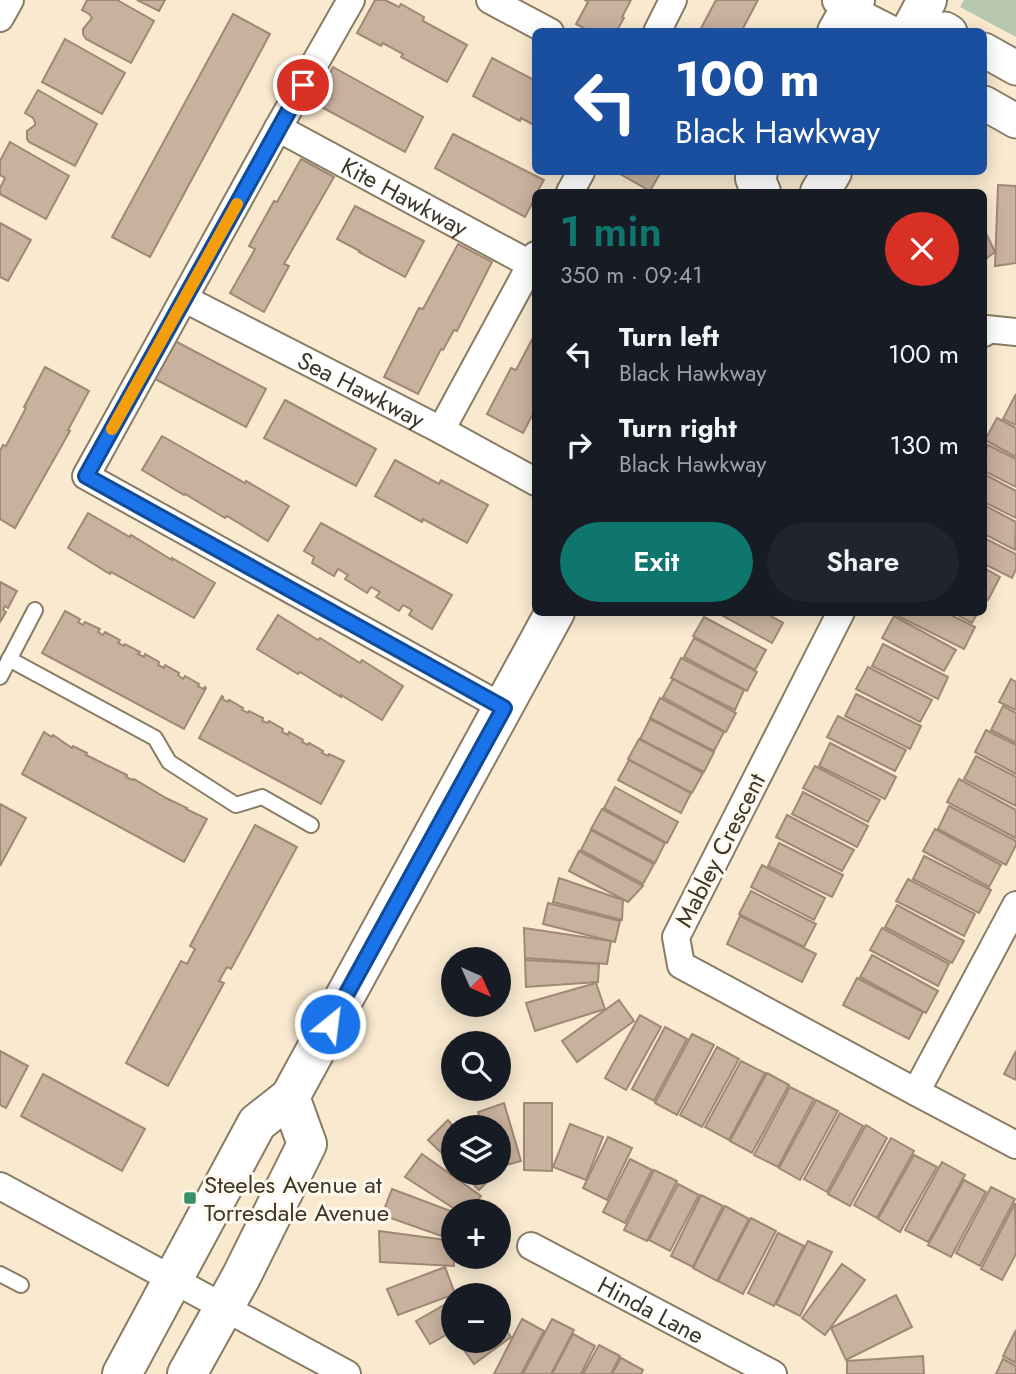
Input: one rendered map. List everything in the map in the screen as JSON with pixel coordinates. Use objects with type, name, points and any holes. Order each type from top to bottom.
[{"type":"main road","points":[[912,28],[927,0]]},
{"type":"main road","points":[[122,1374],[257,1122],[290,1097],[553,616]]},
{"type":"main road","points":[[187,1374],[307,1143],[290,1097]]},
{"type":"street","points":[[0,18],[10,0]]},
{"type":"street","points":[[351,0],[86,476],[504,708]]},
{"type":"street","points":[[490,0],[542,28]]},
{"type":"street","points":[[659,28],[674,0]]},
{"type":"street","points":[[844,10],[887,28]]},
{"type":"street","points":[[987,52],[1016,68]]},
{"type":"street","points":[[987,105],[1016,121]]},
{"type":"street","name":"Kite Hawkway","points":[[278,128],[532,258]]},
{"type":"street","points":[[441,430],[532,261]]},
{"type":"street","name":"Sea Hawkway","points":[[185,299],[441,430],[532,480]]},
{"type":"street","points":[[987,329],[1016,332]]},
{"type":"street","name":"Mabley Crescent","points":[[839,616],[676,937],[681,965],[1016,1144]]},
{"type":"street","points":[[916,1092],[1016,905]]},
{"type":"street","points":[[0,1186],[347,1374]]},
{"type":"street","name":"Hinda Lane","points":[[531,1246],[773,1374]]},
{"type":"lane","points":[[0,677],[35,610]]},
{"type":"lane","points":[[9,659],[155,738],[169,762],[236,805],[262,797],[311,825]]},
{"type":"lane","points":[[0,1274],[21,1285]]},
{"type":"green space","points":[[964,0],[1016,0],[1016,37],[960,7]]},
{"type":"building","points":[[87,0],[119,0],[154,21],[131,63],[86,39],[83,29],[92,18],[82,10]]},
{"type":"building","points":[[137,0],[165,0],[159,11]]},
{"type":"building","points":[[375,0],[385,0],[399,7],[401,4],[424,17],[423,21],[467,45],[447,82],[401,57],[403,54],[383,43],[381,46],[357,33]]},
{"type":"building","points":[[585,0],[631,0],[618,28],[584,28],[576,24],[588,2]]},
{"type":"building","points":[[716,0],[758,0],[743,28],[701,28]]},
{"type":"building","points":[[233,14],[270,34],[150,257],[112,237]]},
{"type":"building","points":[[65,39],[125,73],[102,114],[42,82]]},
{"type":"building","points":[[492,58],[532,79],[532,124],[521,118],[520,121],[473,96]]},
{"type":"building","points":[[333,67],[423,117],[405,152],[314,103]]},
{"type":"building","points":[[38,90],[97,124],[75,166],[27,139],[27,131],[35,122],[25,113]]},
{"type":"building","points":[[453,134],[544,180],[539,189],[532,189],[532,204],[525,217],[435,168]]},
{"type":"building","points":[[10,142],[69,176],[46,219],[0,194],[5,178],[0,175],[0,161]]},
{"type":"building","points":[[301,159],[334,177],[284,264],[289,266],[264,312],[230,293],[255,249],[249,246]]},
{"type":"building","points":[[622,175],[659,175],[651,189]]},
{"type":"building","points":[[998,185],[1016,186],[1016,263],[995,266]]},
{"type":"building","points":[[355,206],[424,241],[405,277],[337,239]]},
{"type":"building","points":[[0,223],[31,240],[8,281],[0,277]]},
{"type":"building","points":[[987,235],[995,252],[987,258]]},
{"type":"building","points":[[458,244],[492,262],[457,331],[454,330],[443,350],[441,349],[418,394],[384,377],[419,308],[423,309]]},
{"type":"building","points":[[532,340],[532,416],[523,433],[487,414],[511,368],[516,370]]},
{"type":"building","points":[[175,341],[266,389],[246,427],[155,379]]},
{"type":"building","points":[[45,367],[89,391],[68,430],[70,431],[15,528],[0,519],[0,451],[3,445],[6,446]]},
{"type":"building","points":[[1016,394],[1016,425],[1003,419]]},
{"type":"building","points":[[285,400],[376,449],[356,486],[264,438]]},
{"type":"building","points":[[997,418],[1016,428],[1016,457],[987,441]]},
{"type":"building","points":[[162,436],[289,506],[268,541],[142,470]]},
{"type":"building","points":[[988,445],[1016,459],[1016,487],[987,472]]},
{"type":"building","points":[[395,460],[439,484],[441,480],[488,505],[467,543],[375,496]]},
{"type":"building","points":[[987,476],[1016,491],[1016,518],[987,504]]},
{"type":"building","points":[[987,507],[1016,522],[1015,550],[987,536]]},
{"type":"building","points":[[88,513],[215,583],[194,618],[111,572],[110,574],[68,548]]},
{"type":"building","points":[[321,523],[452,595],[432,629],[409,615],[412,610],[403,605],[399,611],[376,597],[380,592],[371,587],[367,593],[345,579],[348,575],[338,569],[334,576],[312,563],[314,557],[304,551]]},
{"type":"building","points":[[987,540],[1016,554],[1016,569],[1012,578],[987,566]]},
{"type":"building","points":[[987,570],[1000,577],[987,599]]},
{"type":"building","points":[[0,582],[17,591],[8,608],[5,606],[3,610],[6,612],[0,622]]},
{"type":"building","points":[[65,611],[80,619],[78,622],[83,625],[85,622],[100,629],[98,632],[103,635],[105,632],[120,640],[118,643],[124,646],[125,644],[140,652],[138,654],[144,657],[145,654],[159,662],[158,665],[164,668],[165,665],[179,673],[183,679],[185,676],[203,689],[205,687],[184,729],[42,653]]},
{"type":"building","points":[[278,615],[360,663],[362,660],[403,686],[382,720],[257,649]]},
{"type":"building","points":[[723,616],[771,616],[783,623],[772,643]]},
{"type":"building","points":[[894,616],[956,650],[944,671],[882,638]]},
{"type":"building","points":[[898,616],[953,616],[975,627],[964,649]]},
{"type":"building","points":[[959,616],[976,616],[972,623]]},
{"type":"building","points":[[704,617],[766,650],[755,670],[693,636]]},
{"type":"building","points":[[694,638],[757,672],[747,691],[684,657]]},
{"type":"building","points":[[883,644],[948,677],[938,699],[872,666]]},
{"type":"building","points":[[681,658],[744,690],[735,710],[671,678]]},
{"type":"building","points":[[868,667],[932,700],[920,722],[856,689]]},
{"type":"building","points":[[673,679],[736,713],[726,732],[663,697]]},
{"type":"building","points":[[1011,679],[1016,682],[1016,710],[999,702]]},
{"type":"building","points":[[856,694],[921,726],[910,749],[845,716]]},
{"type":"building","points":[[222,696],[222,699],[228,702],[229,700],[243,708],[242,710],[263,718],[262,721],[269,721],[283,729],[282,732],[288,735],[289,732],[303,740],[302,742],[323,751],[322,753],[344,761],[321,804],[199,738]]},
{"type":"building","points":[[660,698],[724,732],[714,751],[650,718]]},
{"type":"building","points":[[1003,706],[1016,713],[1016,743],[991,730]]},
{"type":"building","points":[[838,716],[906,750],[895,771],[827,737]]},
{"type":"building","points":[[650,719],[714,752],[704,772],[640,739]]},
{"type":"building","points":[[986,730],[1016,745],[1016,774],[975,752]]},
{"type":"building","points":[[44,732],[207,819],[184,862],[22,774]]},
{"type":"building","points":[[639,739],[703,773],[692,793],[628,759]]},
{"type":"building","points":[[830,743],[896,777],[885,799],[819,766]]},
{"type":"building","points":[[976,756],[1016,777],[1016,806],[964,779]]},
{"type":"building","points":[[629,760],[691,793],[681,813],[618,780]]},
{"type":"building","points":[[815,766],[880,800],[868,822],[803,788]]},
{"type":"building","points":[[959,779],[1016,810],[1016,838],[947,802]]},
{"type":"building","points":[[615,787],[678,822],[667,843],[604,808]]},
{"type":"building","points":[[803,792],[868,826],[857,847],[792,814]]},
{"type":"building","points":[[0,804],[26,818],[0,866]]},
{"type":"building","points":[[949,806],[1016,841],[1006,865],[938,829]]},
{"type":"building","points":[[602,809],[665,843],[655,863],[591,829]]},
{"type":"building","points":[[787,815],[854,850],[842,871],[776,837]]},
{"type":"building","points":[[255,825],[297,847],[231,969],[227,967],[219,981],[224,983],[168,1086],[126,1063],[181,961],[187,964],[195,949],[190,946]]},
{"type":"building","points":[[935,829],[1001,865],[989,887],[923,851]]},
{"type":"building","points":[[591,830],[654,864],[643,884],[581,850]]},
{"type":"building","points":[[779,843],[843,875],[832,897],[768,866]]},
{"type":"building","points":[[579,851],[643,886],[628,902],[569,871]]},
{"type":"building","points":[[924,856],[991,890],[979,913],[913,879]]},
{"type":"building","points":[[762,865],[825,898],[814,920],[751,887]]},
{"type":"building","points":[[559,878],[623,900],[622,920],[553,902]]},
{"type":"building","points":[[908,879],[975,914],[964,936],[896,901]]},
{"type":"building","points":[[751,891],[816,924],[804,947],[739,914]]},
{"type":"building","points":[[548,903],[620,921],[615,942],[543,924]]},
{"type":"building","points":[[897,905],[964,941],[952,963],[885,927]]},
{"type":"building","points":[[740,916],[816,954],[802,982],[727,944]]},
{"type":"building","points":[[524,928],[611,941],[607,964],[525,958]]},
{"type":"building","points":[[882,928],[949,964],[938,986],[870,950]]},
{"type":"building","points":[[872,955],[938,991],[926,1013],[860,977]]},
{"type":"building","points":[[525,960],[599,964],[598,982],[526,987]]},
{"type":"building","points":[[857,978],[923,1012],[909,1039],[843,1005]]},
{"type":"building","points":[[596,983],[605,1009],[535,1031],[526,1003]]},
{"type":"building","points":[[619,1000],[634,1021],[577,1062],[562,1041]]},
{"type":"building","points":[[640,1015],[661,1027],[626,1090],[605,1078]]},
{"type":"building","points":[[665,1027],[687,1039],[654,1101],[632,1089]]},
{"type":"building","points":[[692,1034],[714,1045],[677,1115],[655,1103]]},
{"type":"building","points":[[717,1047],[739,1059],[702,1127],[680,1115]]},
{"type":"building","points":[[0,1051],[28,1066],[6,1108],[0,1105]]},
{"type":"building","points":[[1016,1051],[1016,1080],[1004,1074]]},
{"type":"building","points":[[741,1061],[765,1073],[729,1140],[705,1127]]},
{"type":"building","points":[[767,1073],[789,1085],[752,1153],[730,1141]]},
{"type":"building","points":[[43,1074],[145,1129],[122,1171],[21,1116]]},
{"type":"building","points":[[790,1087],[814,1099],[778,1167],[754,1155]]},
{"type":"building","points":[[816,1100],[838,1111],[800,1180],[779,1168]]},
{"type":"building","points":[[504,1103],[508,1115],[479,1115],[478,1112]]},
{"type":"building","points":[[524,1103],[552,1103],[552,1171],[524,1170]]},
{"type":"building","points":[[840,1113],[863,1126],[827,1192],[804,1179]]},
{"type":"building","points":[[570,1124],[603,1137],[586,1180],[553,1167]]},
{"type":"building","points":[[866,1125],[887,1138],[850,1206],[828,1194]]},
{"type":"building","points":[[441,1127],[441,1152],[428,1140]]},
{"type":"building","points":[[511,1127],[521,1161],[511,1164]]},
{"type":"building","points":[[608,1137],[632,1148],[607,1200],[583,1188]]},
{"type":"building","points":[[891,1138],[914,1151],[877,1218],[854,1205]]},
{"type":"building","points":[[422,1154],[441,1168],[441,1185],[466,1185],[481,1196],[479,1199],[441,1200],[405,1177]]},
{"type":"building","points":[[914,1155],[937,1167],[900,1232],[878,1219]]},
{"type":"building","points":[[630,1159],[652,1170],[625,1223],[603,1212]]},
{"type":"building","points":[[942,1162],[965,1175],[928,1242],[905,1230]]},
{"type":"building","points":[[654,1170],[677,1181],[647,1241],[624,1230]]},
{"type":"building","points":[[964,1180],[986,1192],[951,1257],[928,1245]]},
{"type":"building","points":[[678,1184],[699,1195],[670,1251],[649,1240]]},
{"type":"building","points":[[991,1187],[1015,1199],[980,1266],[956,1253]]},
{"type":"building","points":[[392,1189],[441,1207],[441,1236],[382,1215]]},
{"type":"building","points":[[701,1195],[723,1206],[693,1267],[671,1256]]},
{"type":"building","points":[[1015,1203],[1016,1254],[1002,1280],[981,1269]]},
{"type":"building","points":[[725,1206],[749,1219],[717,1281],[693,1268]]},
{"type":"building","points":[[751,1218],[776,1231],[743,1294],[718,1281]]},
{"type":"building","points":[[379,1231],[441,1239],[441,1265],[380,1262]]},
{"type":"building","points":[[778,1233],[804,1246],[774,1306],[748,1293]]},
{"type":"building","points":[[808,1241],[832,1252],[800,1316],[776,1304]]},
{"type":"building","points":[[842,1264],[865,1280],[825,1335],[802,1318]]},
{"type":"building","points":[[441,1269],[446,1269],[451,1283],[441,1283],[441,1299],[398,1315],[387,1289]]},
{"type":"building","points":[[896,1295],[912,1327],[846,1360],[831,1328]]},
{"type":"building","points":[[441,1307],[441,1338],[430,1344],[416,1321]]},
{"type":"building","points":[[522,1319],[544,1331],[521,1374],[494,1374],[505,1353],[511,1353],[511,1341]]},
{"type":"building","points":[[552,1319],[574,1330],[551,1374],[523,1374]]},
{"type":"building","points":[[1016,1330],[1016,1363],[1003,1356]]},
{"type":"building","points":[[573,1334],[595,1346],[581,1374],[552,1374]]},
{"type":"building","points":[[599,1345],[620,1356],[611,1374],[583,1374]]},
{"type":"building","points":[[466,1353],[489,1353],[474,1364]]},
{"type":"building","points":[[923,1356],[924,1374],[847,1374],[847,1361]]},
{"type":"building","points":[[621,1358],[643,1370],[641,1374],[612,1374]]},
{"type":"building","points":[[1003,1359],[1016,1366],[1016,1374],[996,1374]]},
{"type":"slow traffic","points":[[112,429],[237,204]]},
{"type":"place","name":"Steeles Avenue at Torresdale Avenue","points":[[190,1198]]},
{"type":"route","points":[[303,85],[86,476],[504,708],[330,1024]]}]
